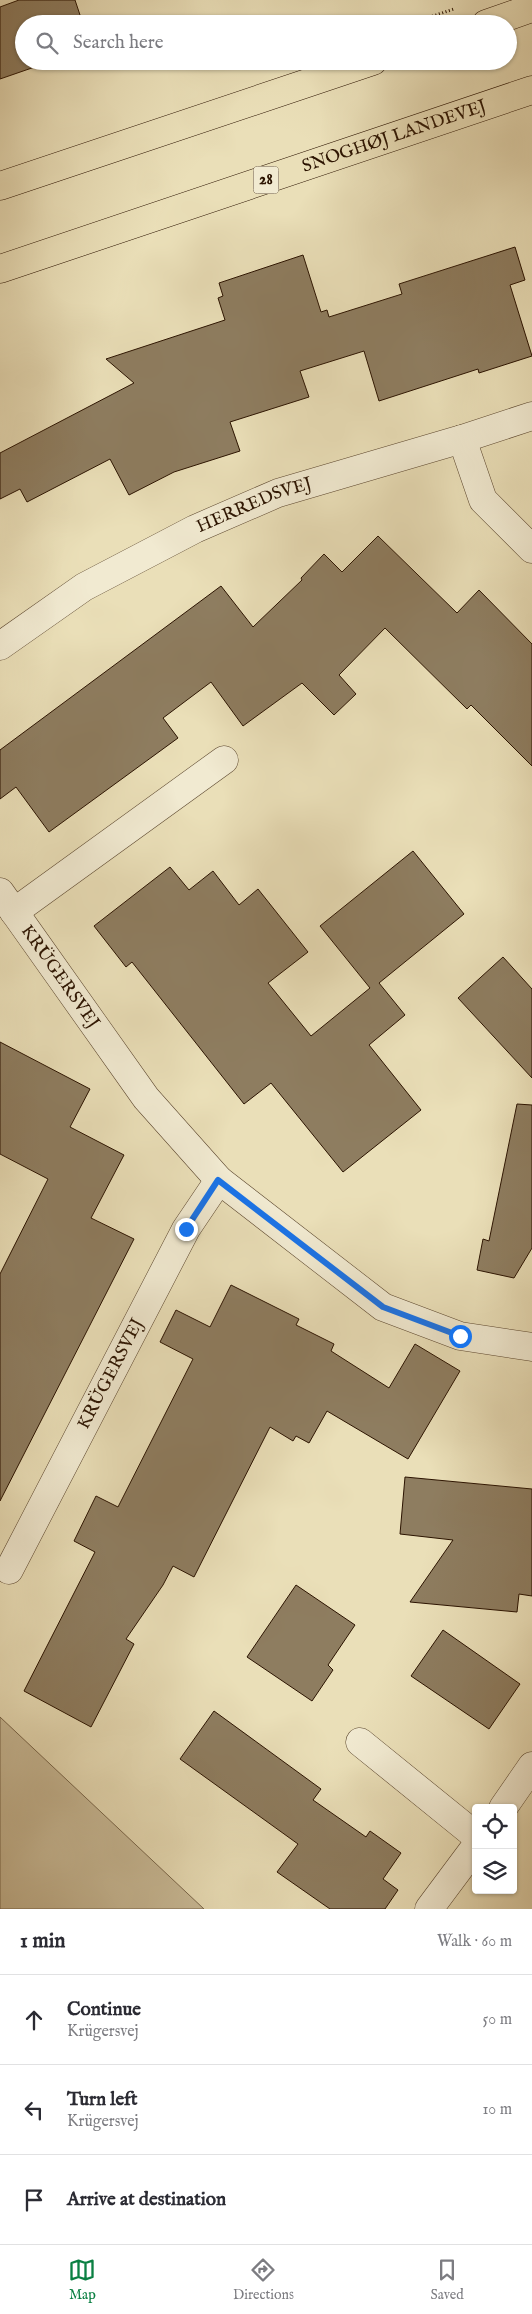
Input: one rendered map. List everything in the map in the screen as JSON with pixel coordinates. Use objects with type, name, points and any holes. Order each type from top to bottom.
[{"type":"main road","points":[[512,15],[532,8]]},
{"type":"main road","points":[[0,186],[346,70]]},
{"type":"main road","name":"SNOGHØJ LANDEVEJ","points":[[0,269],[532,90]]},
{"type":"street","name":"HERREDSVEJ","points":[[0,646],[84,587],[195,529],[278,493],[462,439],[532,416]]},
{"type":"street","points":[[462,439],[483,500],[532,549]]},
{"type":"street","name":"KRÜGERSVEJ","points":[[224,760],[7,902],[146,1098],[218,1180],[383,1307],[460,1336],[532,1347]]},
{"type":"street","name":"KRÜGERSVEJ","points":[[10,1570],[186,1229],[218,1180]]},
{"type":"street","points":[[360,1742],[472,1833]]},
{"type":"street","points":[[506,1804],[532,1766]]},
{"type":"street","points":[[429,1909],[474,1849]]},
{"type":"path","points":[[436,15],[463,6]]},
{"type":"shaded area","points":[[0,1717],[204,1909],[0,1909]]},
{"type":"building","points":[[19,0],[75,0],[80,15],[15,15],[15,70],[26,70],[0,79],[0,7]]},
{"type":"building","points":[[515,247],[525,280],[510,285],[532,356],[479,373],[478,369],[379,401],[364,351],[300,371],[309,397],[230,422],[240,451],[174,472],[129,495],[110,459],[27,502],[20,489],[0,499],[0,453],[134,383],[106,359],[225,320],[218,298],[223,296],[219,283],[303,255],[321,312],[327,310],[329,317],[402,294],[399,284]]},
{"type":"building","points":[[378,536],[457,613],[479,590],[532,644],[532,766],[471,705],[467,709],[385,628],[339,675],[356,694],[334,715],[302,683],[243,726],[211,682],[163,718],[178,738],[49,832],[16,787],[0,799],[0,750],[221,586],[253,627],[302,580],[301,578],[324,554],[342,572]]},
{"type":"building","points":[[413,851],[464,914],[379,983],[405,1015],[369,1045],[421,1110],[343,1172],[271,1083],[244,1104],[132,962],[126,967],[94,926],[170,867],[189,890],[213,871],[239,905],[258,889],[308,952],[268,983],[311,1036],[370,988],[320,926]]},
{"type":"building","points":[[503,957],[532,989],[532,1078],[458,998]]},
{"type":"building","points":[[0,1042],[90,1089],[70,1127],[124,1155],[91,1218],[134,1239],[0,1501],[0,1274],[48,1179],[0,1154]]},
{"type":"building","points":[[517,1104],[532,1105],[532,1248],[514,1278],[477,1270],[483,1239],[489,1241]]},
{"type":"building","points":[[231,1285],[299,1319],[296,1325],[334,1344],[331,1351],[389,1388],[415,1344],[460,1371],[408,1459],[327,1411],[309,1443],[296,1436],[293,1441],[270,1427],[194,1577],[173,1566],[163,1585],[126,1639],[134,1644],[91,1727],[24,1691],[95,1552],[74,1541],[96,1496],[118,1507],[193,1359],[160,1342],[176,1310],[210,1327]]},
{"type":"building","points":[[405,1477],[532,1489],[532,1596],[519,1594],[517,1612],[410,1602],[453,1540],[400,1534]]},
{"type":"building","points":[[296,1585],[355,1625],[328,1665],[333,1670],[312,1701],[247,1657]]},
{"type":"building","points":[[443,1630],[520,1684],[489,1729],[411,1676]]},
{"type":"building","points":[[214,1711],[321,1789],[313,1800],[366,1837],[370,1831],[401,1853],[383,1879],[398,1890],[385,1909],[330,1909],[277,1872],[298,1844],[180,1759]]},
{"type":"route","points":[[186,1229],[218,1180],[383,1307],[460,1336]]}]
